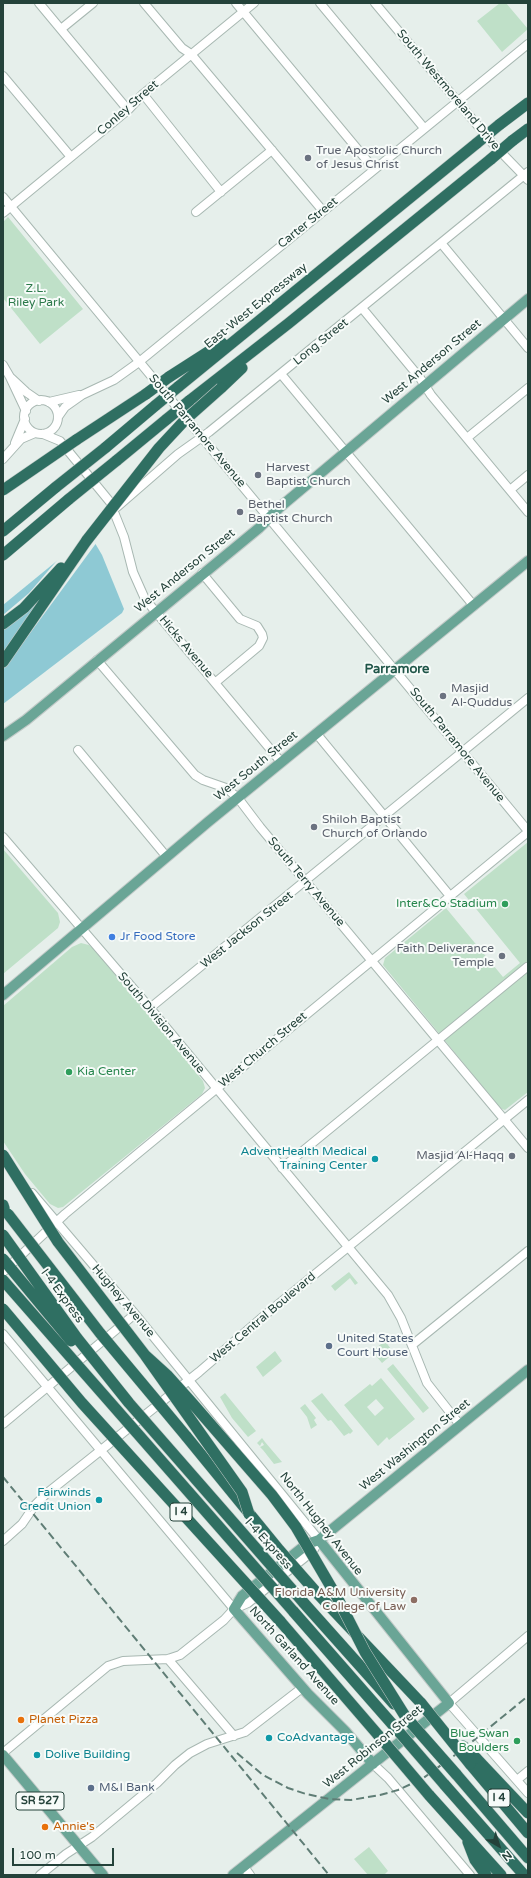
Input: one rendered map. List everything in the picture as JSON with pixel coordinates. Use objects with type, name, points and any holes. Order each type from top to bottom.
[{"type":"highway","name":"East-West Expressway","points":[[3,531],[499,125],[528,103]]},
{"type":"highway","points":[[3,555],[189,401],[289,323],[528,129]]},
{"type":"highway","points":[[3,490],[169,377],[258,322]]},
{"type":"highway","points":[[3,662],[87,540],[159,448],[185,420],[289,323]]},
{"type":"highway","points":[[3,624],[24,608],[87,540]]},
{"type":"highway","points":[[3,1154],[58,1242],[144,1355],[242,1492],[249,1514]]},
{"type":"highway","points":[[5,1208],[100,1333],[249,1514],[316,1592],[421,1703],[473,1761],[528,1812]]},
{"type":"highway","name":"I-4 Express","points":[[3,1235],[77,1338],[128,1403],[456,1774],[528,1858]]},
{"type":"highway","points":[[3,1259],[61,1329],[128,1403]]},
{"type":"highway","name":"I-4 Express","points":[[3,1280],[524,1875]]},
{"type":"highway","name":"I 4","points":[[3,1308],[82,1403],[280,1621],[429,1795],[501,1875]]},
{"type":"highway","points":[[144,1355],[167,1375],[188,1398],[272,1495],[296,1527],[338,1599],[364,1652],[405,1716]]},
{"type":"highway","name":"I 4","points":[[473,1761],[528,1833]]},
{"type":"highway","points":[[464,1834],[475,1860],[486,1875]]},
{"type":"main road","name":"West Anderson Street","points":[[3,736],[26,720],[202,573],[259,528],[279,508],[528,299]]},
{"type":"main road","name":"West South Street","points":[[3,994],[166,856],[528,561]]},
{"type":"main road","name":"West Washington Street","points":[[234,1609],[242,1596],[307,1544],[319,1540],[528,1370]]},
{"type":"main road","name":"North Hughey Avenue","points":[[319,1540],[449,1702]]},
{"type":"main road","name":"North Garland Avenue","points":[[234,1609],[302,1688],[374,1764]]},
{"type":"main road","name":"West Robinson Street","points":[[233,1875],[374,1764],[449,1702]]},
{"type":"main road","name":"SR 527","points":[[3,1754],[103,1875]]},
{"type":"street","points":[[39,3],[128,110]]},
{"type":"street","points":[[61,29],[93,3]]},
{"type":"street","points":[[144,3],[182,48],[191,54],[323,210]]},
{"type":"street","points":[[236,3],[374,169]]},
{"type":"street","name":"Conley Street","points":[[3,213],[128,110],[143,94],[254,3]]},
{"type":"street","points":[[320,3],[424,128]]},
{"type":"street","name":"South Westmoreland Drive","points":[[375,3],[457,101],[526,176],[528,187]]},
{"type":"street","name":"Carter Street","points":[[57,420],[65,407],[82,395],[114,380],[140,362],[323,210],[528,44]]},
{"type":"street","points":[[3,76],[71,157]]},
{"type":"street","points":[[143,94],[221,192]]},
{"type":"street","points":[[196,212],[272,150]]},
{"type":"street","name":"Long Street","points":[[114,511],[178,454],[282,374],[441,243],[526,176]]},
{"type":"street","name":"South Parramore Avenue","points":[[3,197],[395,669],[528,832]]},
{"type":"street","points":[[441,243],[528,348]]},
{"type":"street","points":[[362,308],[528,512]]},
{"type":"street","points":[[3,366],[10,377],[25,415],[27,426],[39,433]]},
{"type":"street","points":[[282,374],[474,606]]},
{"type":"street","points":[[10,377],[26,392],[39,401]]},
{"type":"street","points":[[467,438],[528,388]]},
{"type":"street","name":"Carter Street","points":[[49,402],[82,395]]},
{"type":"street","points":[[15,444],[25,415],[32,403],[39,401],[49,402],[55,407],[60,441]]},
{"type":"street","points":[[3,459],[15,444],[24,437],[52,430],[57,420]]},
{"type":"street","name":"Hicks Avenue","points":[[39,433],[60,441],[102,491],[114,511],[145,599],[216,682],[281,762]]},
{"type":"street","points":[[510,490],[528,475]]},
{"type":"street","points":[[202,573],[240,618],[244,621],[253,623],[260,629],[263,638],[256,649],[216,682]]},
{"type":"street","name":"South Terry Avenue","points":[[97,660],[195,775],[203,780],[226,788],[238,798],[306,882],[528,1148]]},
{"type":"street","name":"West Jackson Street","points":[[150,1008],[306,882],[528,698]]},
{"type":"street","points":[[316,733],[450,896]]},
{"type":"street","points":[[78,750],[166,856]]},
{"type":"street","name":"West Church Street","points":[[3,1272],[57,1222],[528,832]]},
{"type":"street","name":"South Division Avenue","points":[[3,837],[150,1008],[388,1295],[396,1307],[427,1383],[460,1425]]},
{"type":"street","points":[[282,1168],[527,967]]},
{"type":"street","name":"West Central Boulevard","points":[[3,1540],[24,1521],[43,1496],[189,1380],[348,1247],[528,1100]]},
{"type":"street","name":"Hughey Avenue","points":[[3,1154],[19,1177],[189,1380]]},
{"type":"street","points":[[412,1345],[528,1251]]},
{"type":"street","points":[[3,1424],[135,1314]]},
{"type":"street","name":"North Garland Avenue","points":[[3,1334],[234,1609]]},
{"type":"street","name":"North Hughey Avenue","points":[[189,1380],[319,1540]]},
{"type":"street","name":"West Washington Street","points":[[3,1754],[108,1666],[127,1660],[168,1659],[184,1652],[224,1620],[234,1609]]},
{"type":"street","name":"West Robinson Street","points":[[449,1702],[461,1690],[528,1636]]},
{"type":"street","points":[[168,1659],[237,1736]]},
{"type":"street","points":[[40,1875],[78,1846],[92,1838],[146,1793],[190,1753],[207,1744],[237,1736],[302,1688]]},
{"type":"street","name":"North Hughey Avenue","points":[[449,1702],[528,1793]]},
{"type":"street","name":"North Garland Avenue","points":[[374,1764],[388,1778],[470,1875]]},
{"type":"street","points":[[517,1780],[528,1771]]},
{"type":"street","points":[[244,1867],[250,1875]]},
{"type":"green space","points":[[500,3],[506,3],[528,29],[502,52],[477,21]]},
{"type":"green space","name":"Z.L. Riley Park","points":[[8,217],[83,309],[40,344],[3,298],[3,222]]},
{"type":"green space","points":[[528,842],[528,1092],[505,1110],[497,1104],[383,965],[385,958],[446,908],[503,977],[520,963],[464,894]]},
{"type":"green space","points":[[3,849],[58,913],[60,922],[58,928],[3,974]]},
{"type":"green space","points":[[81,943],[89,945],[94,949],[203,1081],[205,1088],[202,1094],[63,1207],[58,1208],[50,1204],[25,1174],[3,1141],[3,1006],[72,947]]},
{"type":"green space","points":[[349,1272],[358,1283],[355,1285],[350,1278],[335,1291],[331,1286]]},
{"type":"green space","points":[[385,1341],[394,1353],[382,1363],[372,1351]]},
{"type":"green space","points":[[275,1351],[282,1361],[263,1377],[256,1367]]},
{"type":"green space","points":[[393,1364],[429,1408],[423,1413],[387,1369]]},
{"type":"green space","points":[[381,1378],[415,1419],[389,1440],[387,1437],[378,1446],[344,1405],[370,1384],[372,1386]],"holes":[[[376,1399],[384,1408],[375,1416],[367,1407]]]},
{"type":"green space","points":[[225,1393],[256,1431],[248,1437],[232,1418],[220,1397]]},
{"type":"green space","points":[[322,1393],[353,1431],[350,1434],[349,1433],[344,1436],[331,1420],[328,1421],[311,1401]]},
{"type":"green space","points":[[305,1404],[316,1418],[314,1420],[317,1425],[311,1429],[307,1417],[300,1408]]},
{"type":"green space","points":[[262,1438],[282,1462],[274,1464],[260,1447],[264,1445],[262,1442],[260,1446],[257,1443]]},
{"type":"green space","points":[[369,1847],[388,1871],[384,1875],[368,1875],[354,1859]]},
{"type":"water","points":[[86,537],[92,538],[102,555],[124,609],[122,613],[3,704],[3,605]]},
{"type":"pier","points":[[85,535],[94,537],[97,542],[3,670],[3,653],[58,577],[3,628],[3,615],[29,593],[66,550]]},
{"type":"railway","points":[[3,1477],[329,1875]]},
{"type":"railway","points":[[237,1753],[263,1775],[288,1788],[306,1794],[329,1799],[351,1800],[380,1795],[398,1790],[422,1779],[462,1750],[528,1696]]},
{"type":"place","name":"True Apostolic Church of Jesus Christ","points":[[308,158]]},
{"type":"place","name":"Harvest Baptist Church","points":[[258,475]]},
{"type":"place","name":"Bethel Baptist Church","points":[[240,512]]},
{"type":"place","name":"Masjid Al-Quddus","points":[[443,696]]},
{"type":"place","name":"Shiloh Baptist Church of Orlando","points":[[314,827]]},
{"type":"place","name":"Inter&Co Stadium","points":[[505,904]]},
{"type":"place","name":"Jr Food Store","points":[[112,937]]},
{"type":"place","name":"Faith Deliverance Temple","points":[[502,956]]},
{"type":"place","name":"Kia Center","points":[[69,1072]]},
{"type":"place","name":"Masjid Al-Haqq","points":[[512,1156]]},
{"type":"place","name":"AdventHealth Medical Training Center","points":[[375,1159]]},
{"type":"place","name":"United States Court House","points":[[329,1346]]},
{"type":"place","name":"Fairwinds Credit Union","points":[[99,1500]]},
{"type":"place","name":"Florida A&M University College of Law","points":[[414,1600]]},
{"type":"place","name":"Planet Pizza","points":[[21,1720]]},
{"type":"place","name":"CoAdvantage","points":[[269,1738]]},
{"type":"place","name":"Blue Swan Boulders","points":[[517,1741]]},
{"type":"place","name":"Dolive Building","points":[[37,1755]]},
{"type":"place","name":"M&I Bank","points":[[91,1788]]},
{"type":"place","name":"Annie's","points":[[45,1827]]},
{"type":"district","name":"Parramore","points":[[397,670]]}]
